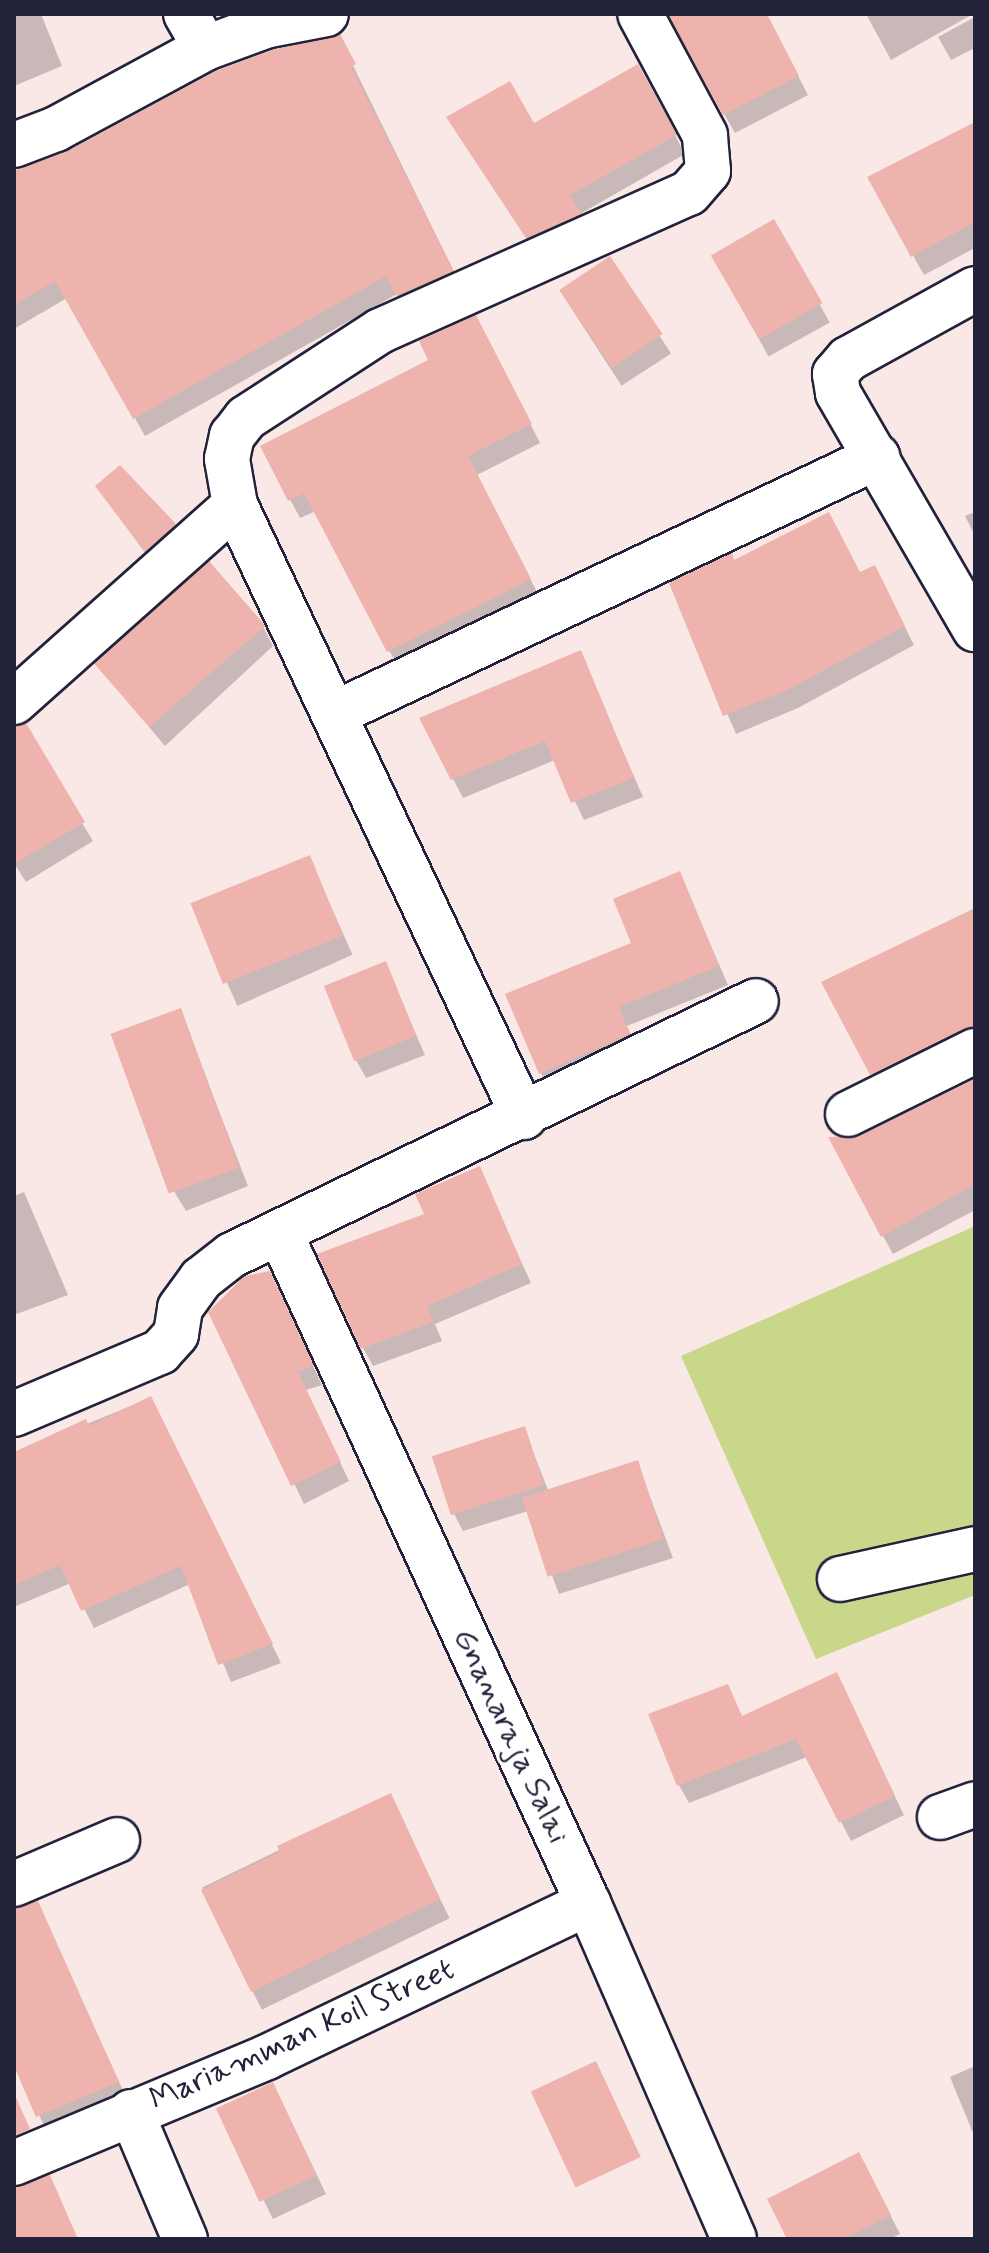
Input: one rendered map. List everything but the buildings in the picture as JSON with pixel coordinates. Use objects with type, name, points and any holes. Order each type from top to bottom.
[{"type":"street","points":[[14,145],[56,129],[196,31],[265,26],[326,14]]},
{"type":"street","points":[[524,1117],[336,713],[235,505],[227,459],[232,436],[246,418],[380,331],[689,193],[708,171],[705,135],[640,14]]},
{"type":"street","points":[[975,289],[848,359],[835,374],[838,393],[975,629]]},
{"type":"street","points":[[336,713],[877,457]]},
{"type":"street","points":[[14,702],[235,505]]},
{"type":"street","points":[[14,1414],[160,1352],[176,1334],[180,1308],[201,1279],[232,1255],[281,1235],[756,1001]]},
{"type":"street","points":[[848,1114],[975,1051]]},
{"type":"street","name":"Gnanaraja Salai","points":[[281,1235],[588,1903],[734,2239]]},
{"type":"street","points":[[840,1579],[975,1549]]},
{"type":"street","points":[[14,1884],[117,1840]]},
{"type":"street","name":"Mariamman Koil Street","points":[[17,2154],[267,2057],[588,1903]]},
{"type":"street","points":[[131,2112],[185,2239]]},
{"type":"green space","points":[[975,1226],[975,1595],[816,1659],[681,1356]]}]
